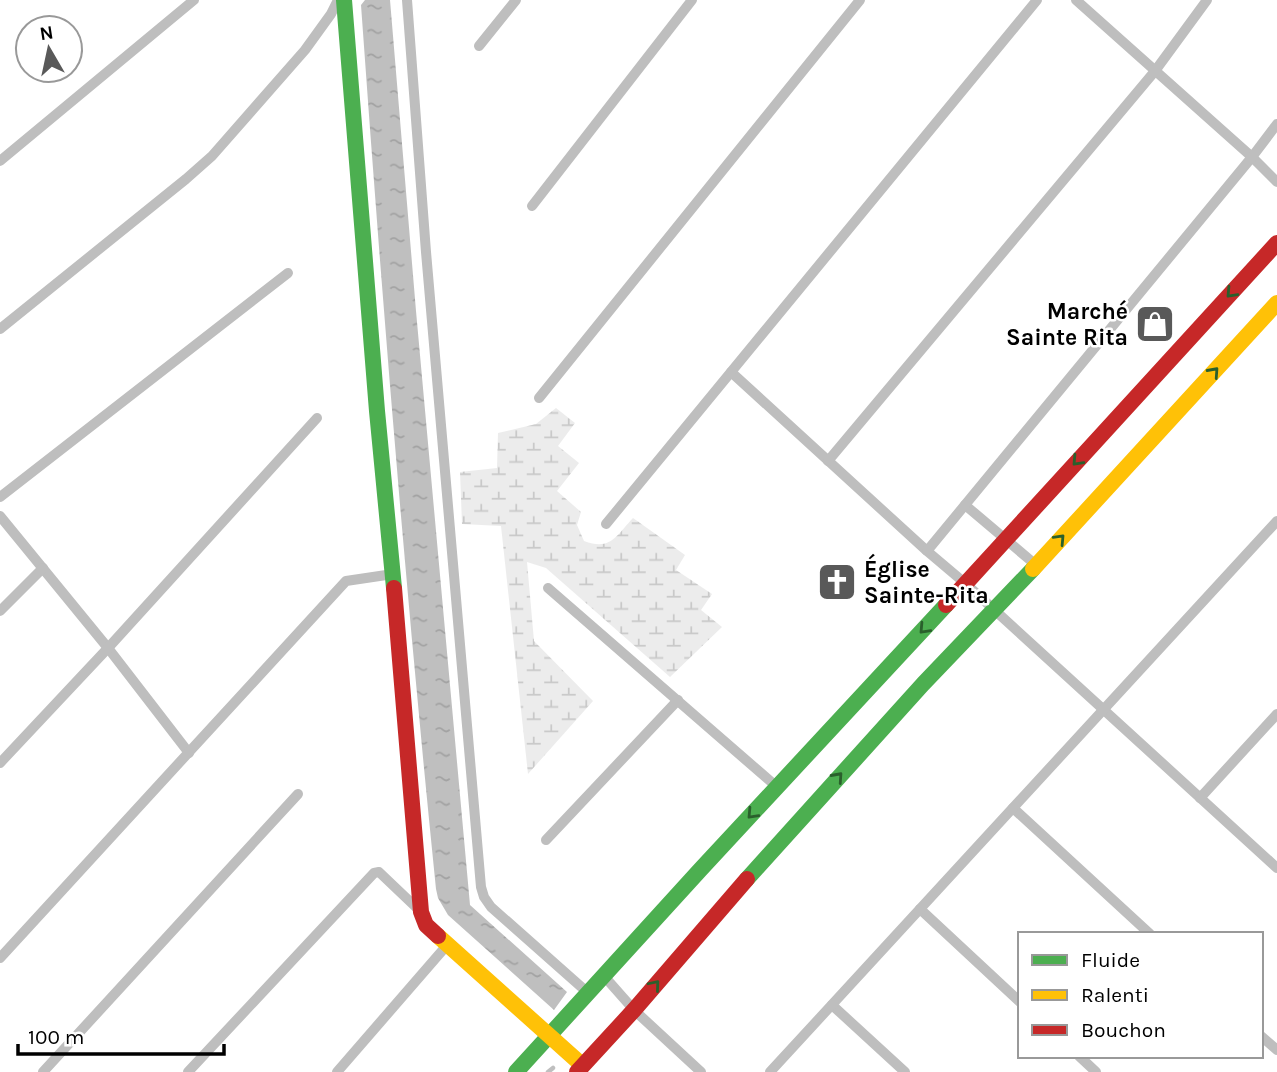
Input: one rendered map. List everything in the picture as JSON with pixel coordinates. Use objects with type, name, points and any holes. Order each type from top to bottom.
[{"type":"street","points":[[0,161],[194,0]]},
{"type":"street","points":[[0,330],[212,156],[305,50],[338,0]]},
{"type":"street","points":[[344,0],[421,912],[426,925],[550,1035],[580,1069],[780,841],[1277,303]]},
{"type":"street","points":[[407,0],[481,887],[491,907],[587,992]]},
{"type":"street","points":[[479,46],[516,0]]},
{"type":"street","points":[[532,206],[692,0]]},
{"type":"street","points":[[540,398],[860,0]]},
{"type":"street","points":[[606,524],[1037,0]]},
{"type":"street","points":[[1076,0],[1277,182]]},
{"type":"street","points":[[828,461],[1155,71],[1207,0]]},
{"type":"street","points":[[927,551],[1277,124]]},
{"type":"street","points":[[516,1072],[1277,243]]},
{"type":"street","points":[[0,497],[288,273]]},
{"type":"street","points":[[731,373],[1277,868]]},
{"type":"street","points":[[0,763],[317,418]]},
{"type":"street","points":[[965,505],[1036,565]]},
{"type":"street","points":[[0,516],[190,753]]},
{"type":"street","points":[[770,1072],[1277,521]]},
{"type":"street","points":[[0,611],[43,568]]},
{"type":"street","points":[[0,958],[346,582],[393,574]]},
{"type":"street","points":[[548,588],[777,787]]},
{"type":"street","points":[[546,840],[678,700]]},
{"type":"street","points":[[1200,798],[1277,714]]},
{"type":"street","points":[[43,1072],[298,794]]},
{"type":"street","points":[[1013,808],[1148,932]]},
{"type":"street","points":[[188,1072],[374,873],[379,872],[421,912]]},
{"type":"street","points":[[920,909],[1018,1000]]},
{"type":"street","points":[[337,1072],[448,944]]},
{"type":"street","points":[[604,976],[634,1010],[701,1072]]},
{"type":"street","points":[[832,1005],[905,1072]]},
{"type":"street","points":[[1263,1038],[1277,1050]]},
{"type":"street","points":[[1081,1058],[1096,1072]]},
{"type":"green space","points":[[556,408],[575,423],[558,446],[579,463],[557,491],[581,512],[577,525],[584,541],[593,544],[607,543],[633,518],[685,555],[676,570],[712,594],[701,610],[722,627],[670,677],[546,568],[527,562],[534,641],[593,701],[528,774],[501,526],[462,524],[460,472],[497,468],[498,433],[536,424]]},
{"type":"water","points":[[365,0],[390,0],[470,905],[567,992],[554,1010],[448,915],[436,889],[386,337],[361,5]]},
{"type":"waterway","points":[[548,1072],[553,1068]]},
{"type":"traffic: fast","points":[[344,0],[394,588]]},
{"type":"traffic: fast","points":[[747,879],[923,684],[1033,569]]},
{"type":"traffic: fast","points":[[516,1072],[946,605]]},
{"type":"traffic: slow","points":[[1033,569],[1277,303]]},
{"type":"traffic: slow","points":[[438,936],[582,1065]]},
{"type":"traffic: jam","points":[[946,605],[1277,243]]},
{"type":"traffic: jam","points":[[394,588],[421,912],[426,925],[438,936]]},
{"type":"traffic: jam","points":[[577,1072],[747,879]]},
{"type":"place","name":"Marché Sainte Rita","points":[[1155,324]]},
{"type":"place","name":"Église Sainte-Rita","points":[[837,582]]}]
